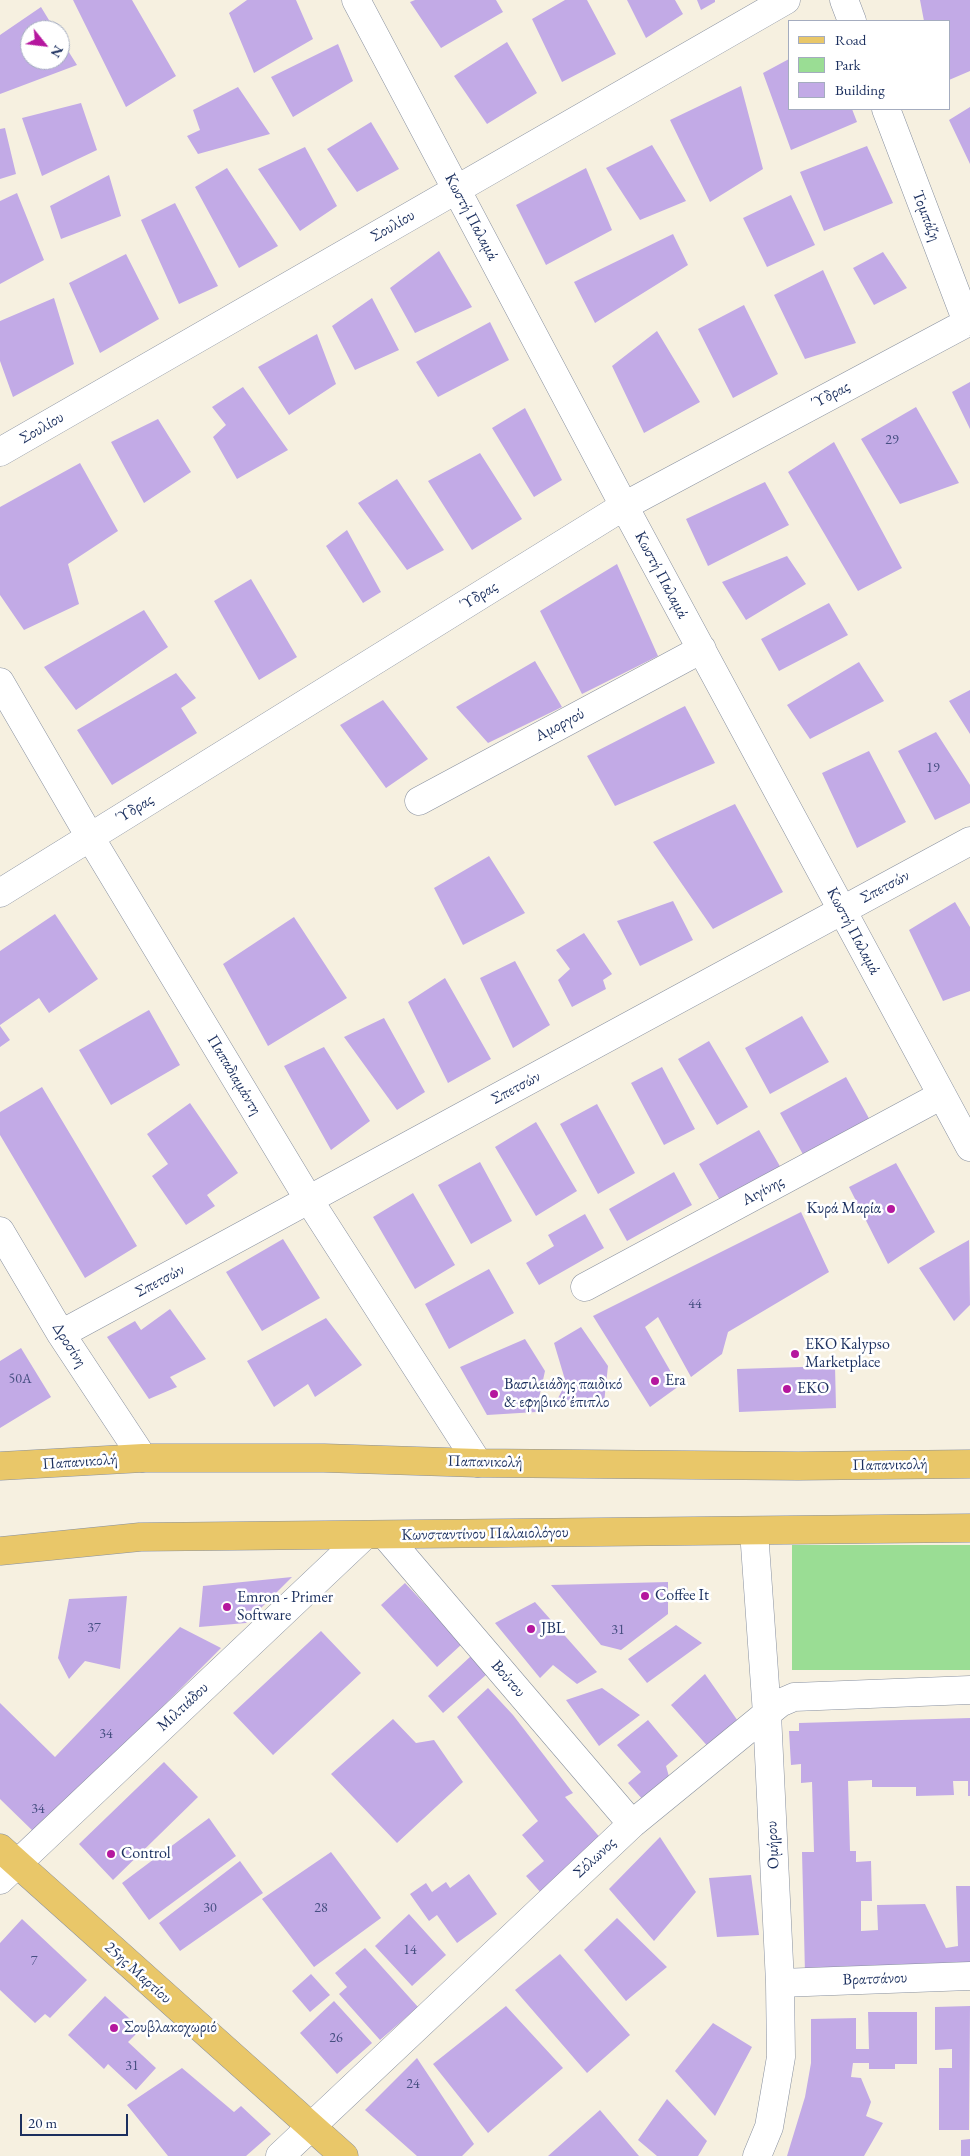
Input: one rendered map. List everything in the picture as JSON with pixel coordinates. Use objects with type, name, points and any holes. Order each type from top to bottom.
[{"type":"main road","name":"Παπανικολή","points":[[0,1466],[143,1458],[324,1458],[478,1463],[798,1466],[970,1464]]},
{"type":"main road","name":"Κωνσταντίνου Παλαιολόγου","points":[[0,1551],[140,1537],[970,1528]]},
{"type":"main road","name":"25ης Μαρτίου","points":[[6,1864],[344,2156]]},
{"type":"street","name":"Κωστή Παλαμά","points":[[356,0],[624,506],[970,1147]]},
{"type":"street","name":"Σουλίου","points":[[0,452],[786,0]]},
{"type":"street","points":[[844,0],[852,20]]},
{"type":"street","name":"Τομπάζη","points":[[886,110],[969,322]]},
{"type":"street","name":"Ύδρας","points":[[0,893],[624,506],[969,322]]},
{"type":"street","name":"Αμοργού","points":[[419,801],[702,650]]},
{"type":"street","name":"Παπαδιαμάντη","points":[[0,682],[90,837],[309,1200],[478,1463]]},
{"type":"street","name":"Σπετσών","points":[[61,1334],[970,841]]},
{"type":"street","name":"Αιγίνης","points":[[585,1287],[942,1094]]},
{"type":"street","name":"Δροσίνη","points":[[0,1231],[61,1334],[143,1458]]},
{"type":"street","name":"Ομήρου","points":[[754,1530],[767,1714],[780,1983],[781,2057],[769,2128],[758,2156]]},
{"type":"street","name":"Βούτου","points":[[375,1535],[632,1824]]},
{"type":"street","name":"Μιλτιάδου","points":[[6,1864],[375,1535]]},
{"type":"street","name":"Σόλωνος","points":[[280,2156],[632,1824],[780,1703],[794,1697],[970,1690]]},
{"type":"street","name":"Βρατσάνου","points":[[780,1983],[970,1976]]},
{"type":"green space","points":[[792,1545],[970,1545],[970,1670],[792,1670]]},
{"type":"building","points":[[73,0],[132,0],[176,76],[126,107]]},
{"type":"building","points":[[247,0],[296,0],[313,39],[254,73],[229,13]]},
{"type":"building","points":[[415,0],[496,0],[503,12],[441,48],[410,2]]},
{"type":"building","points":[[565,0],[587,0],[616,54],[562,82],[532,19]]},
{"type":"building","points":[[627,0],[675,0],[683,14],[646,38]]},
{"type":"building","points":[[697,0],[715,0],[715,2],[701,10]]},
{"type":"building","points":[[920,0],[970,0],[970,71],[950,80],[950,20],[924,20]]},
{"type":"building","points":[[41,7],[49,20],[22,20]]},
{"type":"building","points":[[20,21],[20,70],[64,70],[0,94],[0,35]]},
{"type":"building","points":[[507,42],[537,93],[487,124],[454,76]]},
{"type":"building","points":[[338,44],[353,81],[293,117],[271,77]]},
{"type":"building","points":[[70,54],[77,65],[70,68]]},
{"type":"building","points":[[788,60],[788,110],[852,110],[857,122],[791,150],[763,73]]},
{"type":"building","points":[[741,86],[763,169],[710,202],[670,120]]},
{"type":"building","points":[[238,87],[270,134],[198,154],[187,136],[200,130],[193,110]]},
{"type":"building","points":[[81,103],[97,150],[42,176],[22,118]]},
{"type":"building","points":[[970,107],[970,164],[949,120]]},
{"type":"building","points":[[371,122],[399,169],[357,192],[327,149]]},
{"type":"building","points":[[5,128],[16,174],[0,179],[0,129]]},
{"type":"building","points":[[652,145],[686,201],[640,220],[606,168]]},
{"type":"building","points":[[867,146],[893,203],[824,231],[800,172]]},
{"type":"building","points":[[305,147],[337,206],[300,231],[258,169]]},
{"type":"building","points":[[227,168],[278,246],[239,268],[195,187]]},
{"type":"building","points":[[586,168],[612,230],[546,265],[516,205]]},
{"type":"building","points":[[109,175],[121,216],[61,239],[50,206]]},
{"type":"building","points":[[17,193],[44,260],[0,284],[0,201]]},
{"type":"building","points":[[791,195],[815,245],[767,267],[743,218]]},
{"type":"building","points":[[175,203],[218,286],[179,304],[141,220]]},
{"type":"building","points":[[673,234],[688,265],[595,323],[574,282]]},
{"type":"building","points":[[439,251],[472,307],[415,333],[390,288]]},
{"type":"building","points":[[883,252],[907,288],[874,305],[853,268]]},
{"type":"building","points":[[126,254],[159,319],[100,353],[69,283]]},
{"type":"building","points":[[823,270],[856,343],[805,359],[774,295]]},
{"type":"building","points":[[54,298],[74,364],[13,397],[0,361],[0,321]]},
{"type":"building","points":[[372,298],[399,350],[355,370],[332,326]]},
{"type":"building","points":[[744,305],[778,374],[733,398],[698,329]]},
{"type":"building","points":[[490,322],[509,360],[438,397],[416,362]]},
{"type":"building","points":[[657,331],[700,402],[644,433],[612,366]]},
{"type":"building","points":[[317,334],[336,384],[289,415],[258,367]]},
{"type":"building","points":[[970,382],[970,429],[952,392]]},
{"type":"building","points":[[243,387],[288,450],[237,479],[213,437],[226,425],[212,407]]},
{"type":"building","points":[[916,407],[959,483],[900,504],[861,439]]},
{"type":"building","points":[[525,408],[562,480],[534,497],[492,428]]},
{"type":"building","points":[[158,419],[191,472],[144,503],[111,442]]},
{"type":"building","points":[[834,442],[902,568],[858,591],[788,472]]},
{"type":"building","points":[[480,453],[522,519],[472,550],[428,481]]},
{"type":"building","points":[[80,463],[118,531],[68,564],[79,604],[24,630],[0,595],[0,507]]},
{"type":"building","points":[[397,479],[444,550],[407,570],[358,503]]},
{"type":"building","points":[[765,482],[789,525],[708,566],[686,519]]},
{"type":"building","points":[[347,530],[381,592],[363,603],[326,546]]},
{"type":"building","points":[[787,556],[806,584],[746,620],[722,582]]},
{"type":"building","points":[[617,564],[658,656],[582,694],[540,611]]},
{"type":"building","points":[[251,579],[297,657],[259,680],[214,601]]},
{"type":"building","points":[[829,603],[848,635],[779,671],[761,639]]},
{"type":"building","points":[[144,610],[168,647],[76,710],[44,667]]},
{"type":"building","points":[[535,661],[562,707],[488,743],[456,707]]},
{"type":"building","points":[[859,662],[884,701],[810,739],[787,705]]},
{"type":"building","points":[[176,673],[196,698],[181,708],[197,733],[112,785],[77,730]]},
{"type":"building","points":[[970,690],[970,734],[949,701]]},
{"type":"building","points":[[383,700],[428,759],[386,788],[340,725]]},
{"type":"building","points":[[685,706],[715,763],[615,806],[587,756]]},
{"type":"building","points":[[936,732],[970,785],[970,803],[935,820],[898,751]]},
{"type":"building","points":[[869,751],[906,822],[857,848],[822,773]]},
{"type":"building","points":[[735,804],[783,892],[713,929],[653,842]]},
{"type":"building","points":[[489,856],[525,913],[463,945],[434,888]]},
{"type":"building","points":[[673,901],[693,940],[640,966],[617,921]]},
{"type":"building","points":[[955,902],[970,927],[970,991],[943,1001],[909,930]]},
{"type":"building","points":[[55,914],[98,979],[49,1013],[39,998],[0,1025],[0,951]]},
{"type":"building","points":[[294,917],[347,998],[268,1046],[223,964]]},
{"type":"building","points":[[584,933],[612,974],[603,980],[606,989],[572,1007],[558,980],[570,969],[556,950]]},
{"type":"building","points":[[515,961],[550,1025],[513,1048],[480,978]]},
{"type":"building","points":[[445,978],[491,1059],[448,1083],[408,1002]]},
{"type":"building","points":[[149,1010],[180,1065],[111,1105],[79,1050]]},
{"type":"building","points":[[802,1016],[829,1062],[770,1094],[745,1048]]},
{"type":"building","points":[[384,1018],[425,1092],[397,1110],[344,1037]]},
{"type":"building","points":[[0,1026],[10,1040],[0,1047]]},
{"type":"building","points":[[709,1041],[748,1107],[717,1125],[678,1059]]},
{"type":"building","points":[[324,1047],[370,1121],[331,1150],[284,1066]]},
{"type":"building","points":[[662,1067],[695,1129],[664,1145],[631,1083]]},
{"type":"building","points":[[846,1077],[871,1122],[805,1158],[780,1113]]},
{"type":"building","points":[[42,1087],[137,1246],[85,1278],[0,1135],[0,1112]]},
{"type":"building","points":[[190,1103],[238,1173],[207,1195],[215,1206],[186,1225],[152,1176],[168,1164],[147,1134]]},
{"type":"building","points":[[597,1104],[635,1173],[598,1194],[560,1124]]},
{"type":"building","points":[[536,1122],[577,1191],[536,1216],[495,1147]]},
{"type":"building","points":[[759,1130],[781,1168],[721,1202],[699,1164]]},
{"type":"building","points":[[480,1162],[512,1221],[471,1244],[438,1185]]},
{"type":"building","name":"Κυρά Μαρία","points":[[896,1163],[935,1232],[888,1264],[849,1187]]},
{"type":"building","points":[[674,1172],[692,1205],[627,1241],[609,1209]]},
{"type":"building","points":[[413,1193],[455,1265],[415,1289],[373,1217]]},
{"type":"building","points":[[801,1212],[829,1272],[728,1332],[722,1354],[691,1377],[658,1317],[645,1327],[679,1386],[650,1407],[593,1316]]},
{"type":"building","points":[[585,1214],[604,1248],[539,1285],[526,1263],[554,1246],[548,1235]]},
{"type":"building","points":[[283,1239],[320,1298],[262,1331],[226,1272]]},
{"type":"building","points":[[969,1240],[970,1305],[954,1321],[919,1268]]},
{"type":"building","points":[[489,1269],[514,1313],[449,1349],[425,1304]]},
{"type":"building","points":[[170,1309],[206,1359],[170,1377],[177,1387],[149,1399],[107,1337],[135,1321],[141,1330]]},
{"type":"building","points":[[326,1318],[362,1365],[315,1397],[308,1384],[274,1407],[247,1361]]},
{"type":"building","points":[[581,1327],[608,1366],[604,1403],[557,1400],[566,1383],[554,1343]]},
{"type":"building","points":[[525,1339],[545,1371],[536,1412],[487,1415],[460,1367]]},
{"type":"building","points":[[21,1348],[51,1397],[0,1428],[0,1361]]},
{"type":"building","name":"EKO","points":[[835,1366],[836,1408],[739,1412],[737,1369]]},
{"type":"building","points":[[292,1577],[246,1623],[199,1627],[203,1586]]},
{"type":"building","points":[[668,1582],[668,1614],[621,1650],[601,1645],[551,1585]]},
{"type":"building","points":[[405,1583],[462,1644],[437,1667],[381,1605]]},
{"type":"building","points":[[127,1596],[120,1669],[85,1661],[69,1679],[58,1658],[69,1599]]},
{"type":"building","points":[[535,1602],[597,1672],[577,1684],[553,1665],[540,1678],[495,1623]]},
{"type":"building","points":[[676,1625],[702,1643],[647,1683],[628,1659]]},
{"type":"building","points":[[180,1627],[221,1648],[36,1834],[0,1799],[0,1703],[55,1757]]},
{"type":"building","points":[[321,1631],[361,1673],[273,1755],[233,1713]]},
{"type":"building","points":[[471,1656],[487,1674],[443,1713],[428,1696]]},
{"type":"building","points":[[705,1674],[740,1724],[711,1750],[671,1705]]},
{"type":"building","points":[[488,1688],[513,1715],[573,1793],[565,1797],[603,1841],[542,1894],[526,1876],[544,1861],[522,1835],[538,1821],[457,1717]]},
{"type":"building","points":[[602,1688],[640,1715],[599,1746],[566,1700]]},
{"type":"building","points":[[970,1718],[970,1796],[968,1796],[968,1781],[953,1781],[954,1795],[916,1796],[916,1787],[872,1787],[872,1780],[848,1781],[850,1851],[856,1851],[856,1862],[871,1861],[872,1901],[861,1901],[861,1931],[878,1930],[877,1905],[925,1904],[946,1948],[958,1946],[956,1886],[970,1886],[970,1968],[805,1973],[802,1852],[814,1852],[812,1782],[801,1783],[801,1764],[791,1765],[789,1731],[799,1731],[799,1723]]},
{"type":"building","points":[[393,1719],[416,1743],[434,1740],[463,1782],[397,1843],[331,1774]]},
{"type":"building","points":[[648,1720],[678,1756],[666,1766],[670,1780],[644,1801],[628,1783],[641,1772],[617,1745]]},
{"type":"building","points":[[164,1762],[198,1797],[113,1880],[79,1844]]},
{"type":"building","points":[[209,1818],[236,1856],[149,1920],[122,1883]]},
{"type":"building","points":[[660,1837],[696,1892],[654,1941],[609,1889]]},
{"type":"building","points":[[331,1852],[381,1918],[314,1967],[262,1899]]},
{"type":"building","points":[[240,1861],[263,1893],[180,1951],[159,1923]]},
{"type":"building","points":[[469,1874],[497,1914],[457,1943],[437,1915],[429,1921],[410,1894],[426,1883],[432,1892],[446,1882],[450,1888]]},
{"type":"building","points":[[751,1875],[759,1935],[717,1937],[709,1878]]},
{"type":"building","points":[[409,1914],[446,1955],[412,1986],[375,1946]]},
{"type":"building","points":[[617,1918],[667,1967],[626,2001],[584,1950]]},
{"type":"building","points":[[22,1919],[87,1980],[50,2018],[45,2014],[35,2023],[0,1990],[0,1943]]},
{"type":"building","points":[[365,1948],[418,2007],[380,2040],[339,1994],[347,1987],[335,1973]]},
{"type":"building","points":[[560,1954],[630,2035],[587,2073],[515,1990]]},
{"type":"building","points":[[311,1974],[330,1995],[310,2012],[292,1991]]},
{"type":"building","points":[[105,1996],[141,2029],[128,2042],[156,2068],[136,2090],[108,2064],[104,2069],[68,2035]]},
{"type":"building","points":[[334,2001],[372,2043],[337,2074],[300,2033]]},
{"type":"building","points":[[506,2006],[563,2068],[488,2133],[433,2064]]},
{"type":"building","points":[[970,2006],[969,2130],[939,2130],[939,2068],[952,2068],[952,2049],[935,2050],[935,2007]]},
{"type":"building","points":[[868,2012],[917,2012],[917,2064],[895,2064],[895,2069],[869,2069],[869,2063],[853,2063],[851,2077],[861,2078],[871,2102],[866,2116],[883,2123],[864,2156],[787,2156],[805,2097],[811,2063],[811,2019],[856,2018],[856,2049],[869,2049]]},
{"type":"building","points":[[713,2023],[752,2047],[715,2116],[675,2071]]},
{"type":"building","points":[[417,2058],[474,2144],[462,2156],[417,2156],[365,2110]]},
{"type":"building","points":[[182,2068],[234,2112],[241,2106],[271,2134],[246,2156],[168,2156],[127,2105]]},
{"type":"building","points":[[667,2099],[707,2141],[698,2156],[657,2156],[638,2140]]},
{"type":"building","points":[[600,2110],[639,2156],[548,2156]]},
{"type":"building","points":[[970,2139],[970,2156],[961,2156],[961,2140]]},
{"type":"place","name":"Κυρά Μαρία","points":[[891,1209]]},
{"type":"place","name":"EKO Kalypso Marketplace","points":[[795,1354]]},
{"type":"place","name":"Era","points":[[655,1381]]},
{"type":"place","name":"EKO","points":[[787,1389]]},
{"type":"place","name":"Βασιλειάδης παιδικό & εφηβικό έπιπλο","points":[[494,1394]]},
{"type":"place","name":"Coffee It","points":[[645,1596]]},
{"type":"place","name":"Emron - Primer Software","points":[[227,1607]]},
{"type":"place","name":"JBL","points":[[531,1629]]},
{"type":"place","name":"Control","points":[[111,1854]]},
{"type":"place","name":"Σουβλακοχωριό","points":[[114,2028]]}]
